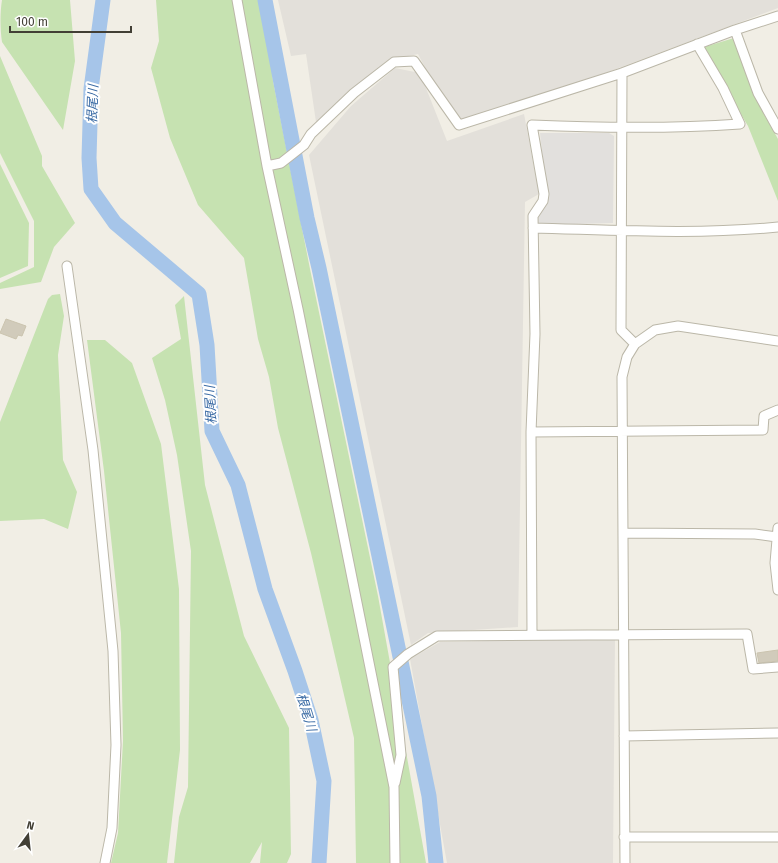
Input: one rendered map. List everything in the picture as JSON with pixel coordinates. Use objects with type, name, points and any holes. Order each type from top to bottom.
[{"type":"street","points":[[238,0],[267,166],[298,309],[394,787],[395,863]]},
{"type":"street","points":[[267,166],[281,163],[304,145],[311,134],[354,93],[394,62],[414,61],[459,125],[622,73],[735,30],[778,16]]},
{"type":"street","points":[[735,30],[758,93],[778,129]]},
{"type":"street","points":[[532,635],[531,432],[535,334],[533,216],[542,201],[544,194],[532,125],[621,129],[675,128],[740,124],[723,88],[697,44]]},
{"type":"street","points":[[622,73],[621,330],[634,344]]},
{"type":"street","points":[[533,228],[652,232],[737,231],[778,227]]},
{"type":"street","points":[[68,266],[93,450],[113,651],[116,745],[112,828],[105,863]]},
{"type":"street","points":[[625,863],[622,634],[624,533],[622,377],[627,357],[634,344],[655,330],[678,326],[778,341]]},
{"type":"street","points":[[531,432],[763,430],[764,416],[778,410]]},
{"type":"street","points":[[624,533],[755,534],[778,532],[776,563],[778,590]]},
{"type":"street","points":[[394,787],[401,755],[393,667],[408,654],[437,636],[747,634],[753,669],[778,667]]},
{"type":"street","points":[[624,736],[778,733]]},
{"type":"street","points":[[624,838],[778,837]]},
{"type":"shaded area","points":[[278,0],[778,0],[778,8],[457,129],[418,54],[399,58],[316,122],[306,54],[291,56]]},
{"type":"shaded area","points":[[395,68],[420,73],[447,141],[524,114],[539,194],[525,202],[518,627],[428,633],[411,645],[309,155],[351,106]]},
{"type":"shaded area","points":[[540,133],[609,133],[614,136],[613,223],[536,225],[537,205],[547,199]]},
{"type":"shaded area","points":[[615,638],[613,863],[447,863],[410,659],[440,642]]},
{"type":"green space","points":[[2,0],[70,0],[75,61],[63,130],[2,42],[0,21]]},
{"type":"green space","points":[[156,0],[265,0],[273,81],[310,269],[378,596],[426,863],[356,863],[354,738],[311,553],[278,428],[269,377],[258,339],[244,258],[198,205],[170,138],[151,68],[159,41]]},
{"type":"green space","points":[[734,38],[765,116],[778,139],[778,201],[748,126],[701,48]]},
{"type":"green space","points":[[0,56],[42,156],[42,166],[75,223],[54,247],[41,282],[0,289],[0,283],[34,267],[34,221],[0,153]]},
{"type":"green space","points":[[0,164],[29,223],[28,266],[0,278]]},
{"type":"green space","points":[[60,294],[64,316],[58,355],[63,460],[77,492],[68,529],[44,519],[0,521],[0,422],[48,299],[52,295]]},
{"type":"green space","points":[[184,296],[205,485],[244,636],[289,728],[291,854],[287,863],[260,863],[262,842],[250,863],[174,863],[179,817],[188,787],[191,551],[177,455],[165,400],[152,358],[181,339],[175,305]]},
{"type":"green space","points":[[87,340],[105,340],[132,363],[161,444],[179,589],[180,750],[167,863],[111,863],[118,833],[123,741],[121,633],[104,471]]},
{"type":"building","points":[[6,319],[26,326],[22,336],[18,335],[16,339],[0,333]]},
{"type":"building","points":[[778,650],[778,661],[759,663],[757,653]]},
{"type":"waterway","name":"根尾川","points":[[103,0],[91,89],[89,158],[91,189],[115,223],[199,294],[207,345],[212,431],[238,485],[265,589],[311,720],[324,781],[319,863]]},
{"type":"waterway","points":[[265,0],[307,218],[319,268],[429,796],[436,863]]}]
